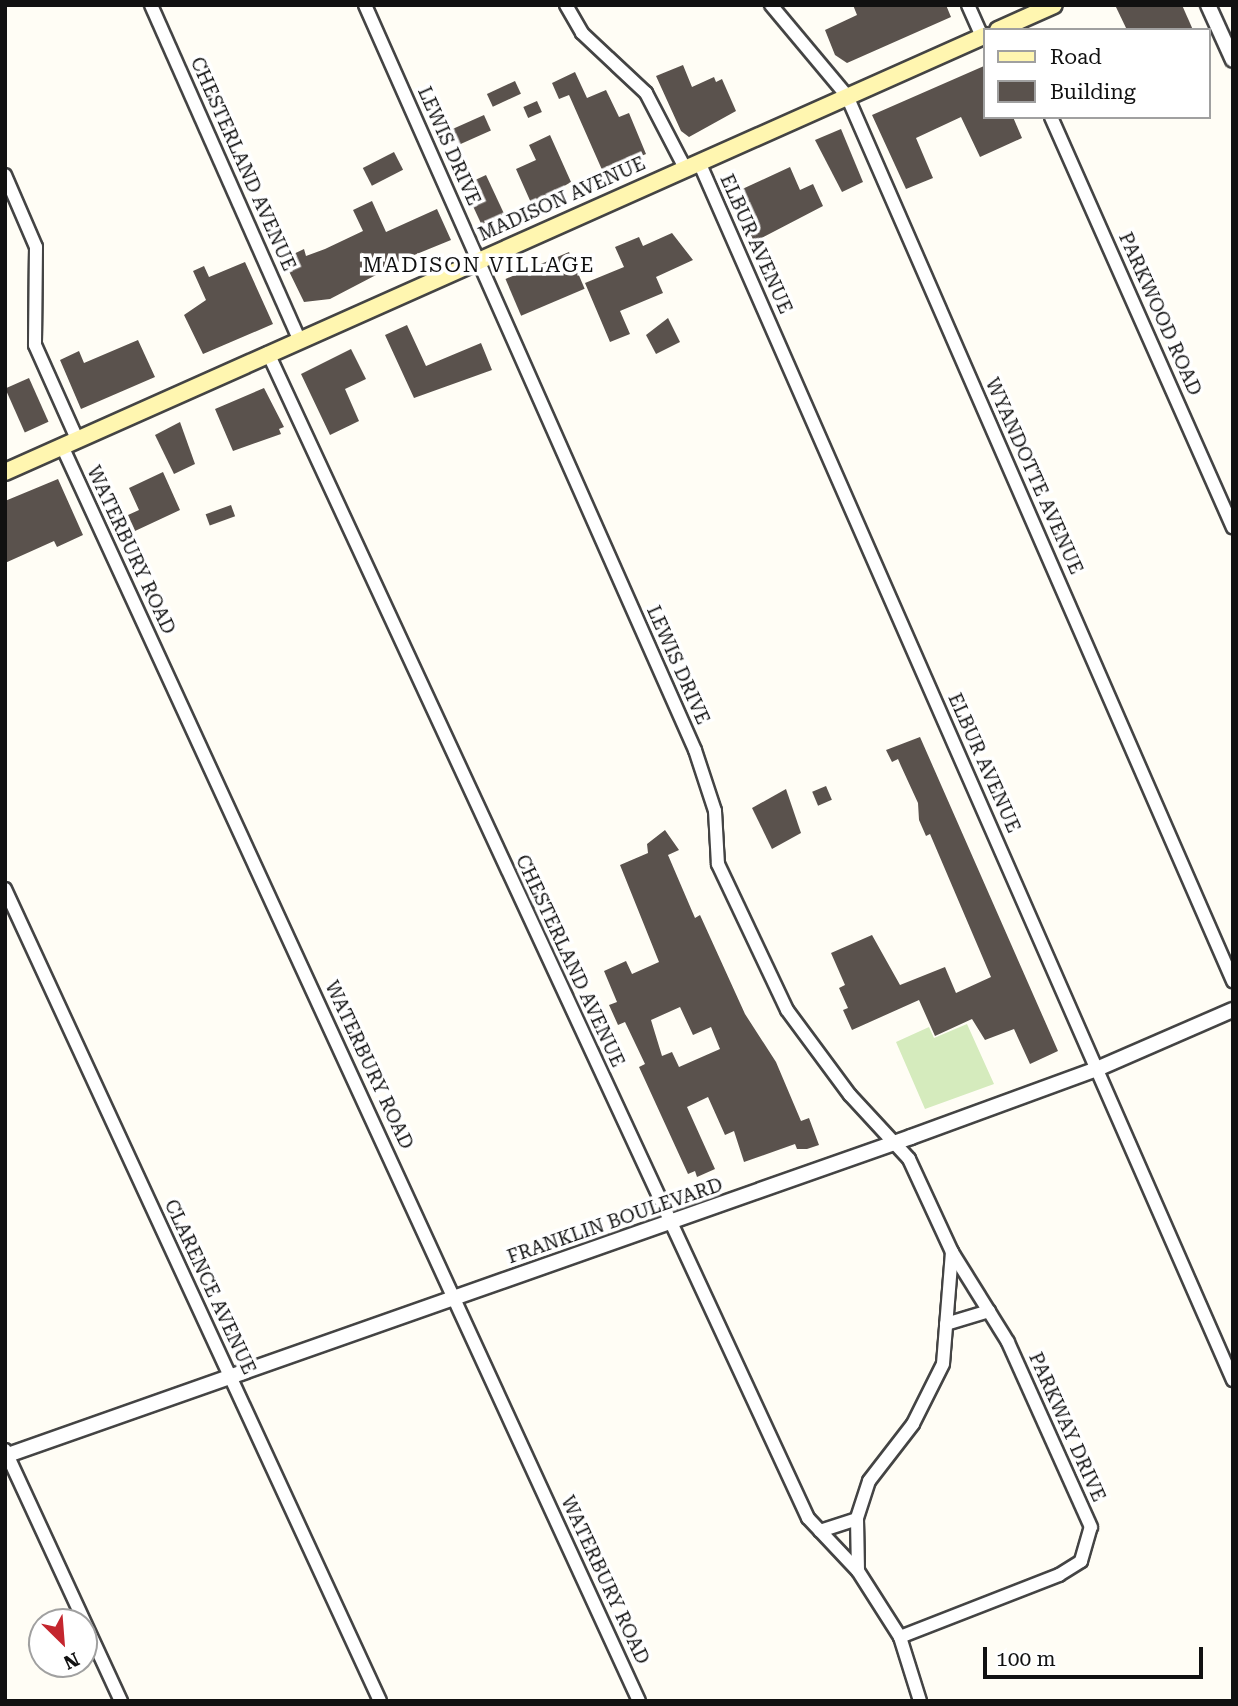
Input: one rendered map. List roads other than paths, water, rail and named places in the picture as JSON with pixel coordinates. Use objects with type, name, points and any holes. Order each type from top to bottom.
[{"type":"main road","points":[[1007,28],[1054,5]]},
{"type":"main road","name":"MADISON AVENUE","points":[[5,472],[982,36]]},
{"type":"street","name":"CHESTERLAND AVENUE","points":[[150,5],[299,339]]},
{"type":"street","name":"LEWIS DRIVE","points":[[365,5],[695,750],[715,811],[718,864],[787,1010],[850,1095],[895,1143],[920,1177],[952,1252],[943,1364],[913,1424],[869,1481],[858,1519],[858,1571]]},
{"type":"street","name":"ELBUR AVENUE","points":[[566,5],[582,33],[646,93],[692,165],[1097,1069],[1233,1380]]},
{"type":"street","name":"WYANDOTTE AVENUE","points":[[771,5],[848,96],[1233,981]]},
{"type":"street","points":[[968,5],[982,34]]},
{"type":"street","points":[[1208,5],[1233,60]]},
{"type":"street","name":"PARKWOOD ROAD","points":[[1052,119],[1233,527]]},
{"type":"street","name":"WATERBURY ROAD","points":[[5,175],[36,247],[35,345],[69,443],[639,1701]]},
{"type":"street","name":"CHESTERLAND AVENUE","points":[[268,354],[808,1518],[858,1571]]},
{"type":"street","name":"CLARENCE AVENUE","points":[[5,889],[380,1701]]},
{"type":"street","name":"FRANKLIN BOULEVARD","points":[[6,1454],[895,1143],[1097,1069],[1233,1010]]},
{"type":"street","name":"PARKWAY DRIVE","points":[[900,1637],[1059,1575],[1081,1561],[1091,1527],[1008,1342],[952,1252]]},
{"type":"street","points":[[946,1324],[989,1311]]},
{"type":"street","points":[[6,1454],[121,1701]]},
{"type":"street","points":[[820,1531],[858,1519]]},
{"type":"street","points":[[858,1571],[900,1637],[920,1701]]},
{"type":"district","name":"MADISON VILLAGE","points":[[479,265]]}]
